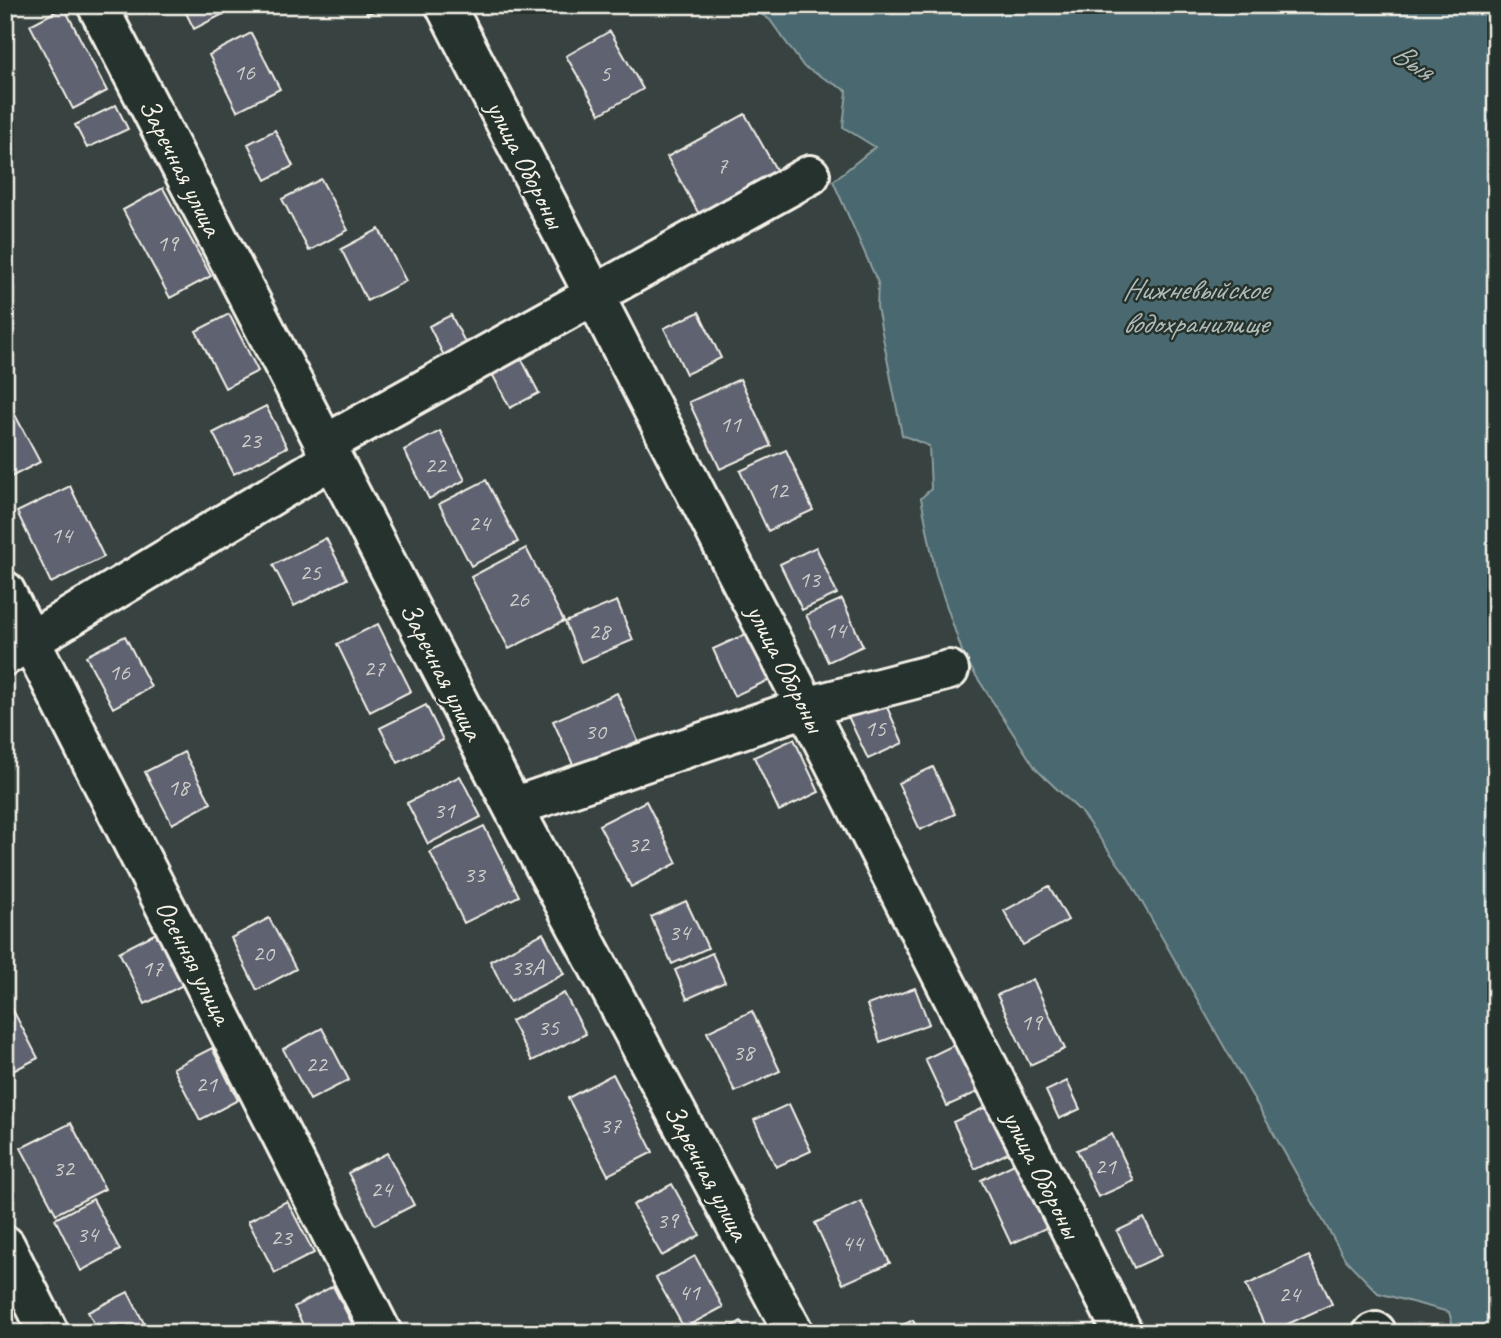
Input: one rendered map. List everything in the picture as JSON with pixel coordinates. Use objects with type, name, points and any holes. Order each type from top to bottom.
[{"type":"street","name":"Заречная улица","points":[[97,5],[513,807],[794,1333]]},
{"type":"street","name":"улица Обороны","points":[[445,5],[806,707],[1123,1333]]},
{"type":"street","points":[[18,648],[328,452],[810,175]]},
{"type":"street","name":"Осенняя улица","points":[[5,592],[18,648],[382,1333]]},
{"type":"street","points":[[513,807],[806,707],[949,670]]},
{"type":"street","points":[[5,1245],[49,1333]]},
{"type":"water","name":"Нижневыйское водохранилище","points":[[748,5],[1496,5],[1496,1333],[1455,1333],[1449,1312],[1378,1293],[1345,1259],[1127,876],[1080,811],[1036,769],[964,657],[936,575],[921,498],[931,489],[929,446],[902,435],[877,307],[878,283],[833,181],[875,147],[843,127],[847,91],[804,67],[770,20]]},
{"type":"building","points":[[182,5],[231,5],[233,9],[194,29]]},
{"type":"building","points":[[363,5],[386,5],[368,14]]},
{"type":"building","points":[[64,7],[107,91],[73,109],[30,25]]},
{"type":"building","points":[[610,31],[643,89],[600,114],[566,56]]},
{"type":"building","points":[[251,33],[280,89],[237,111],[209,55]]},
{"type":"building","points":[[116,105],[128,129],[87,148],[75,125]]},
{"type":"building","points":[[745,114],[778,173],[700,216],[667,157]]},
{"type":"building","points":[[275,130],[293,166],[266,180],[248,144]]},
{"type":"building","points":[[321,179],[348,230],[309,251],[282,199]]},
{"type":"building","points":[[163,188],[211,276],[170,298],[123,210]]},
{"type":"building","points":[[379,229],[406,281],[367,301],[341,249]]},
{"type":"building","points":[[699,312],[721,358],[686,374],[664,328]]},
{"type":"building","points":[[229,314],[258,371],[225,388],[196,331]]},
{"type":"building","points":[[451,315],[466,344],[444,356],[429,326]]},
{"type":"building","points":[[519,354],[539,393],[510,408],[490,370]]},
{"type":"building","points":[[740,379],[771,446],[720,469],[689,402]]},
{"type":"building","points":[[266,406],[287,447],[234,474],[213,433]]},
{"type":"building","points":[[13,411],[40,462],[5,480],[5,414]]},
{"type":"building","points":[[440,431],[465,480],[429,499],[404,450]]},
{"type":"building","points":[[786,450],[813,510],[768,531],[740,471]]},
{"type":"building","points":[[486,480],[518,542],[471,566],[439,504]]},
{"type":"building","points":[[70,486],[104,557],[51,583],[17,512]]},
{"type":"building","points":[[326,538],[347,579],[294,606],[273,565]]},
{"type":"building","points":[[816,547],[837,594],[802,610],[780,564]]},
{"type":"building","points":[[526,548],[564,621],[509,649],[471,577]]},
{"type":"building","points":[[842,599],[863,646],[828,662],[806,615]]},
{"type":"building","points":[[617,601],[633,640],[581,662],[565,622]]},
{"type":"building","points":[[378,624],[411,691],[370,712],[337,644]]},
{"type":"building","points":[[748,633],[769,680],[734,696],[713,649]]},
{"type":"building","points":[[125,636],[151,687],[113,708],[86,656]]},
{"type":"building","points":[[617,693],[638,741],[575,769],[553,721]]},
{"type":"building","points":[[882,696],[903,743],[868,759],[846,712]]},
{"type":"building","points":[[426,705],[443,740],[398,763],[380,728]]},
{"type":"building","points":[[794,739],[819,792],[779,811],[754,757]]},
{"type":"building","points":[[184,752],[211,803],[172,824],[145,772]]},
{"type":"building","points":[[933,767],[955,814],[920,830],[898,783]]},
{"type":"building","points":[[460,776],[481,817],[428,844],[407,803]]},
{"type":"building","points":[[646,801],[677,863],[631,887],[599,825]]},
{"type":"building","points":[[484,826],[519,896],[464,923],[430,852]]},
{"type":"building","points":[[1049,886],[1068,920],[1023,945],[1004,911]]},
{"type":"building","points":[[686,901],[708,948],[672,964],[651,917]]},
{"type":"building","points":[[269,918],[296,969],[257,990],[231,938]]},
{"type":"building","points":[[158,932],[185,984],[145,1004],[119,952]]},
{"type":"building","points":[[543,933],[564,974],[510,1002],[490,961]]},
{"type":"building","points":[[712,953],[725,982],[687,999],[675,970]]},
{"type":"building","points":[[1033,979],[1065,1049],[1030,1065],[997,995]]},
{"type":"building","points":[[915,988],[929,1024],[880,1042],[867,1005]]},
{"type":"building","points":[[564,993],[586,1034],[532,1061],[511,1021]]},
{"type":"building","points":[[5,995],[38,1058],[5,1075]]},
{"type":"building","points":[[752,1011],[780,1071],[735,1092],[707,1032]]},
{"type":"building","points":[[322,1028],[349,1080],[310,1100],[283,1049]]},
{"type":"building","points":[[960,1042],[982,1090],[947,1106],[925,1059]]},
{"type":"building","points":[[212,1048],[238,1100],[200,1120],[173,1068]]},
{"type":"building","points":[[613,1074],[653,1152],[608,1175],[568,1098]]},
{"type":"building","points":[[1067,1081],[1080,1109],[1059,1119],[1046,1091]]},
{"type":"building","points":[[789,1104],[811,1151],[776,1167],[754,1120]]},
{"type":"building","points":[[988,1106],[1010,1152],[975,1169],[953,1122]]},
{"type":"building","points":[[71,1123],[105,1189],[56,1214],[21,1148]]},
{"type":"building","points":[[1112,1134],[1134,1181],[1098,1197],[1077,1150]]},
{"type":"building","points":[[387,1153],[414,1205],[375,1225],[348,1173]]},
{"type":"building","points":[[1029,1157],[1059,1222],[1011,1244],[981,1180]]},
{"type":"building","points":[[672,1184],[700,1235],[662,1256],[633,1205]]},
{"type":"building","points":[[93,1199],[120,1250],[81,1271],[55,1219]]},
{"type":"building","points":[[287,1201],[314,1253],[275,1273],[248,1221]]},
{"type":"building","points":[[861,1201],[890,1263],[843,1284],[815,1223]]},
{"type":"building","points":[[1144,1218],[1162,1255],[1134,1268],[1117,1231]]},
{"type":"building","points":[[695,1256],[723,1307],[684,1328],[656,1278]]},
{"type":"building","points":[[1309,1256],[1332,1304],[1268,1333],[1246,1285]]},
{"type":"building","points":[[333,1286],[357,1333],[307,1333],[294,1307]]},
{"type":"building","points":[[128,1292],[149,1333],[99,1333],[88,1312]]},
{"type":"building","points":[[913,1320],[919,1333],[886,1333]]},
{"type":"building","points":[[741,1321],[748,1333],[720,1333]]},
{"type":"water label","name":"Выя","points":[[1413,61]]}]
